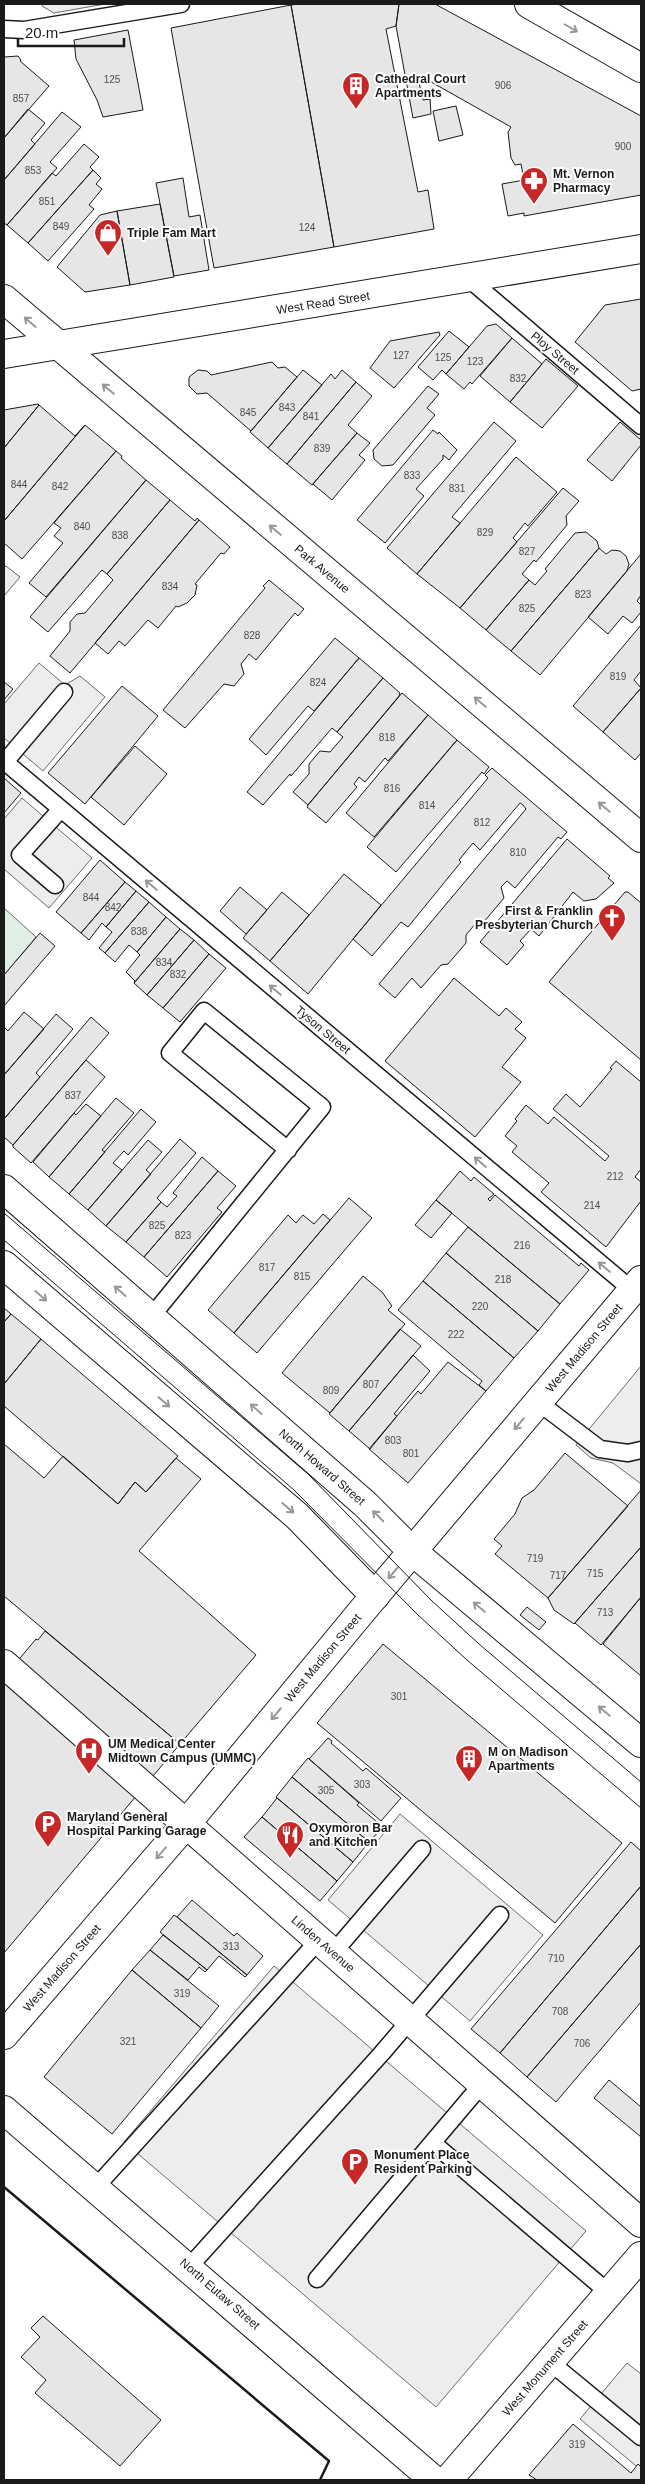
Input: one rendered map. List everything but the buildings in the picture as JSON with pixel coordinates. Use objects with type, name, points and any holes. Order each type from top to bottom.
[{"type":"street","points":[[531,4],[641,68]]},
{"type":"street","name":"West Read Street","points":[[4,354],[641,250]]},
{"type":"street","name":"Park Avenue","points":[[4,299],[56,345],[641,838]]},
{"type":"street","name":"North Howard Street","points":[[4,1189],[365,1504],[412,1550],[641,1742]]},
{"type":"street","points":[[4,1265],[297,1516],[375,1596]]},
{"type":"street","name":"West Madison Street","points":[[4,2036],[186,1824],[412,1550],[538,1402],[638,1290]]},
{"type":"street","name":"Linden Avenue","points":[[4,1664],[641,2223]]},
{"type":"street","name":"North Eutaw Street","points":[[4,2110],[189,2267],[434,2480]]},
{"type":"street","name":"West Monument Street","points":[[448,2480],[641,2256]]},
{"type":"lane","points":[[4,29],[24,30],[181,4]]},
{"type":"lane","name":"Ploy Street","points":[[469,279],[641,426]]},
{"type":"lane","points":[[4,762],[64,692]]},
{"type":"lane","name":"Tyson Street","points":[[4,762],[638,1290]]},
{"type":"lane","points":[[55,885],[20,855],[61,809]]},
{"type":"lane","points":[[151,1317],[288,1150],[322,1107],[204,1011],[170,1053],[288,1150]]},
{"type":"lane","points":[[538,1402],[600,1449],[628,1453],[641,1450]]},
{"type":"lane","points":[[95,2188],[422,1849]]},
{"type":"lane","points":[[189,2267],[410,2020],[500,1915]]},
{"type":"lane","points":[[317,2279],[482,2084]]},
{"type":"lane","points":[[432,2143],[609,2293]]},
{"type":"lane","points":[[550,2362],[641,2437]]},
{"type":"green space","points":[[4,908],[36,937],[4,975]]},
{"type":"shaded area","points":[[43,4],[105,4],[54,13],[42,6]]},
{"type":"shaded area","points":[[6,566],[20,577],[4,596],[4,568]]},
{"type":"shaded area","points":[[39,663],[65,685],[80,676],[105,697],[43,771],[4,738],[4,704]]},
{"type":"shaded area","points":[[22,798],[92,858],[49,908],[4,869],[4,819]]},
{"type":"shaded area","points":[[641,1366],[640,1483],[613,1463],[591,1458],[576,1445]]},
{"type":"shaded area","points":[[400,1814],[543,1935],[470,2021],[328,1900]]},
{"type":"shaded area","name":"Monument Place Resident Parking","points":[[274,1966],[586,2231],[436,2407],[124,2142]]},
{"type":"shaded area","points":[[627,2363],[641,2374],[641,2470],[580,2419]]},
{"type":"tram line","points":[[4,1213],[308,1474],[431,1600],[479,1644],[641,1782]]},
{"type":"tram line","points":[[4,1240],[294,1490],[418,1615],[467,1660],[641,1808]]},
{"type":"wall","points":[[4,2187],[329,2461],[320,2480]]},
{"type":"place","name":"Cathedral Court Apartments","points":[[356,110]]},
{"type":"place","name":"Mt. Vernon Pharmacy","points":[[534,205]]},
{"type":"place","name":"Triple Fam Mart","points":[[108,257]]},
{"type":"place","name":"First & Franklin Presbyterian Church","points":[[612,942]]},
{"type":"place","name":"UM Medical Center Midtown Campus (UMMC)","points":[[89,1775]]},
{"type":"place","name":"M on Madison Apartments","points":[[469,1783]]},
{"type":"place","name":"Maryland General Hospital Parking Garage","points":[[48,1848]]},
{"type":"place","name":"Oxymoron Bar and Kitchen","points":[[290,1859]]},
{"type":"place","name":"Monument Place Resident Parking","points":[[355,2186]]}]
